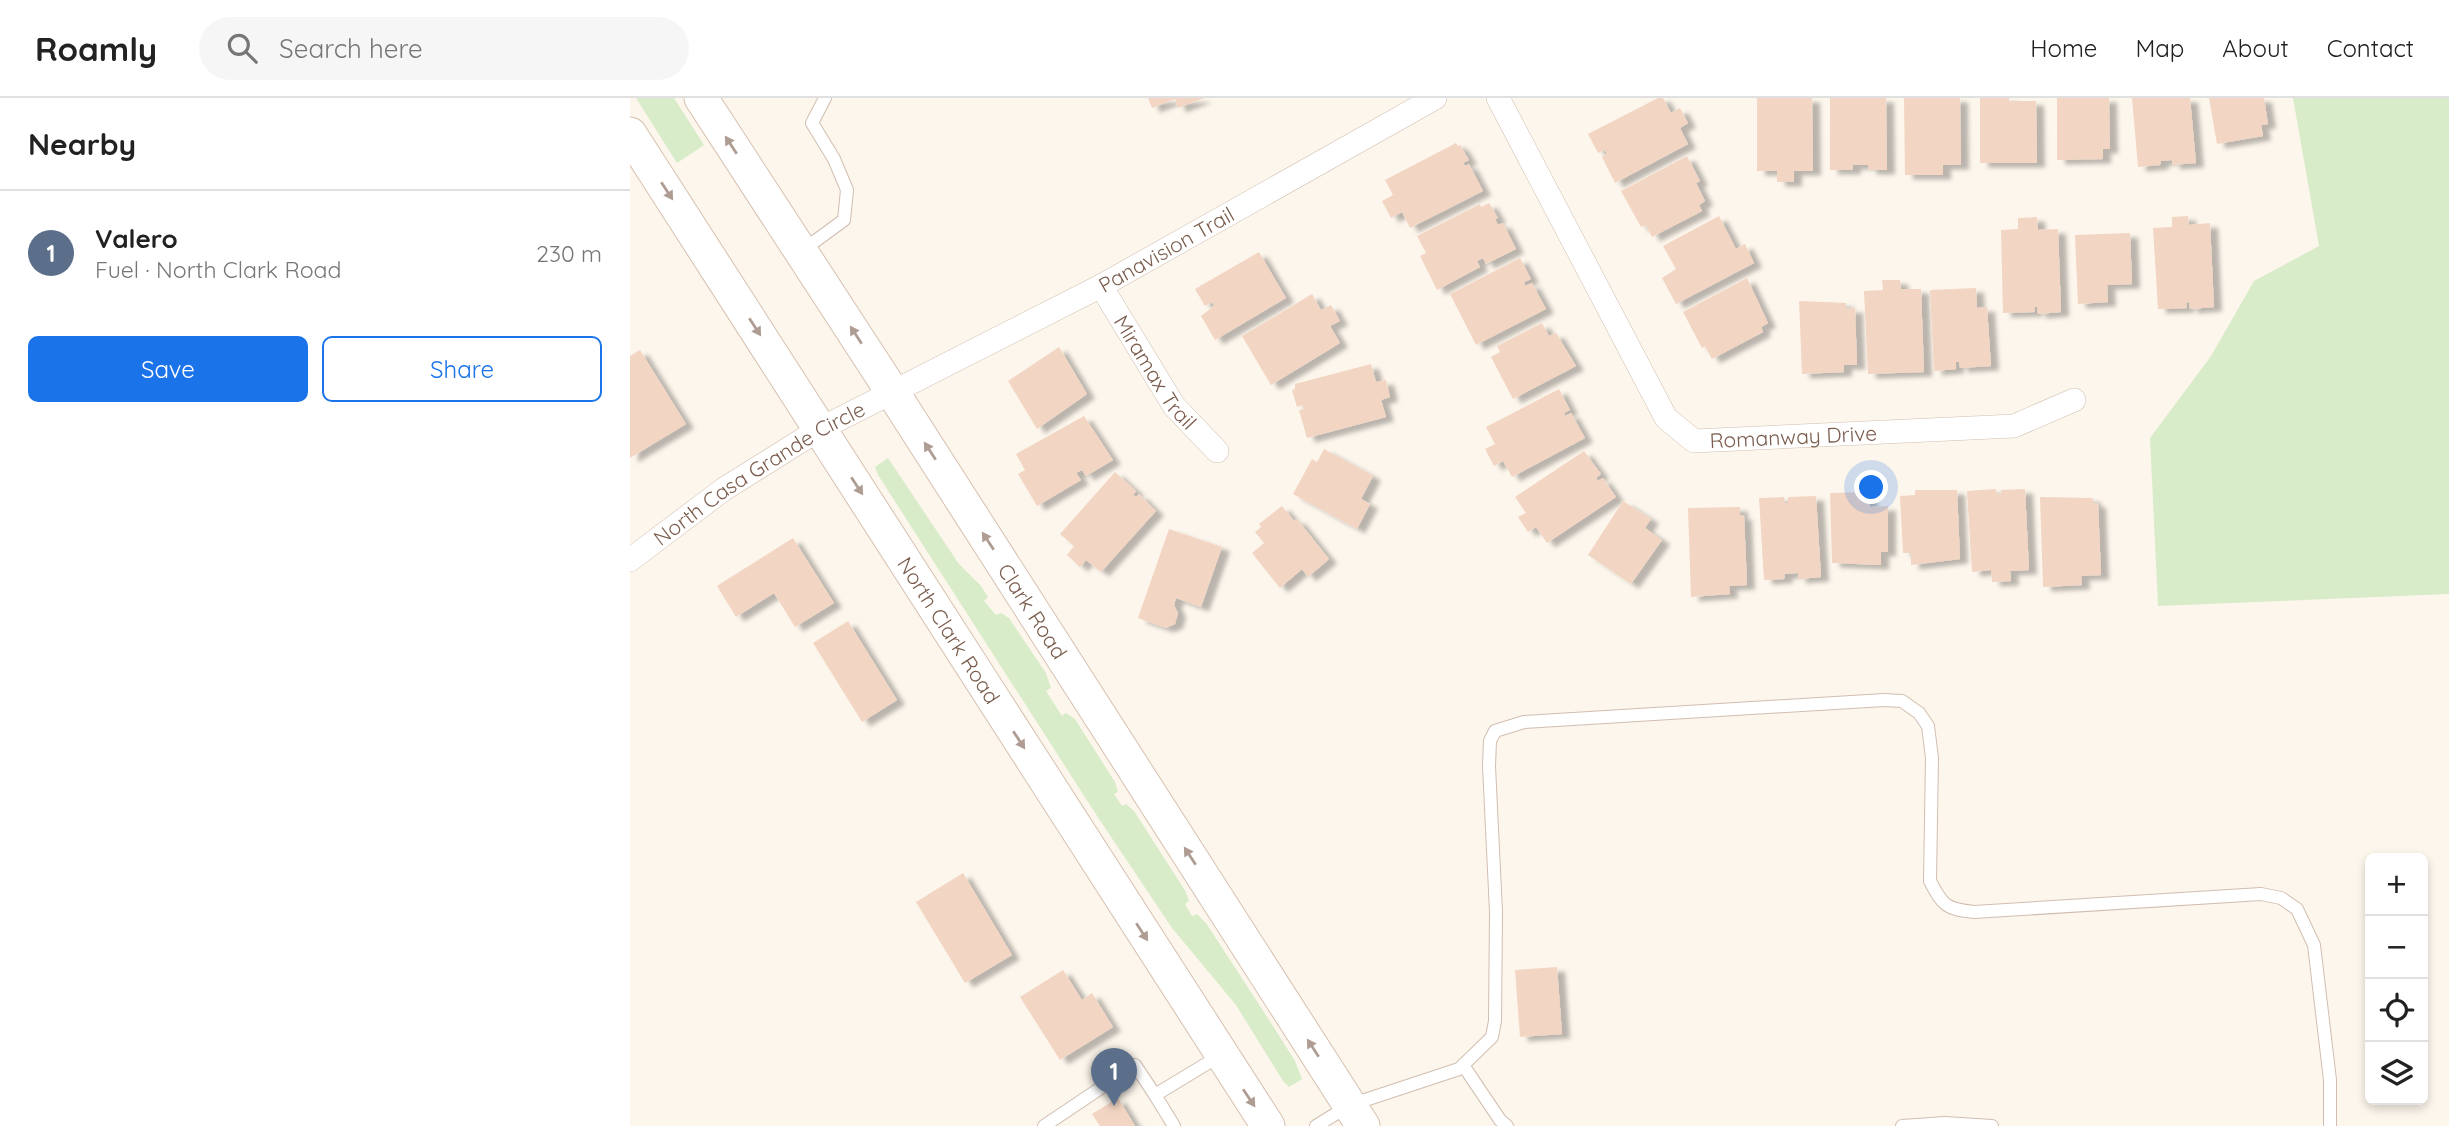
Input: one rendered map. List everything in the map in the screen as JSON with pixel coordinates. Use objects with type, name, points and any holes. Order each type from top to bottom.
[{"type":"main road","name":"Clark Road","points":[[701,98],[1356,1116]]},
{"type":"main road","name":"North Clark Road","points":[[630,134],[1268,1126]]},
{"type":"street","name":"Panavision Trail","points":[[893,393],[1101,286],[1435,98]]},
{"type":"street","name":"Romanway Drive","points":[[1498,98],[1666,418],[1695,441],[2014,426],[2074,400]]},
{"type":"street","name":"Miramax Trail","points":[[1101,286],[1174,406],[1217,451]]},
{"type":"street","name":"North Casa Grande Circle","points":[[630,560],[724,489],[820,429],[893,393]]},
{"type":"lane","points":[[801,251],[844,219],[847,190],[834,159],[812,123],[825,98]]},
{"type":"lane","points":[[1316,1126],[1356,1116],[1460,1069],[1492,1037],[1495,1021],[1496,912],[1489,766],[1490,741],[1495,731],[1524,722],[1902,701],[1919,713],[1928,726],[1931,758],[1930,881],[1939,898],[1952,910],[1974,912],[2261,894],[2281,898],[2297,909],[2314,945],[2330,1080],[2330,1126]]},
{"type":"lane","points":[[1155,1095],[1221,1055]]},
{"type":"lane","points":[[1044,1126],[1135,1065],[1174,1126]]},
{"type":"lane","points":[[1464,1065],[1500,1120],[1507,1126]]},
{"type":"lane","points":[[1902,1126],[1945,1123],[1992,1126]]},
{"type":"green space","points":[[636,98],[674,98],[704,145],[677,163]]},
{"type":"green space","points":[[2293,98],[2449,98],[2449,594],[2158,606],[2150,438],[2211,356],[2254,281],[2319,246]]},
{"type":"green space","points":[[888,458],[959,564],[981,586],[988,597],[984,601],[996,615],[1001,613],[1009,618],[1046,673],[1051,688],[1046,691],[1062,716],[1066,713],[1075,719],[1115,782],[1118,792],[1114,794],[1122,806],[1126,804],[1134,811],[1186,892],[1189,901],[1185,904],[1192,916],[1197,914],[1206,923],[1295,1061],[1302,1079],[1289,1087],[1283,1081],[1236,1005],[1172,928],[1099,819],[878,475],[875,467]]},
{"type":"building","points":[[1148,98],[1204,98],[1178,108],[1175,99],[1152,108]]},
{"type":"building","points":[[1658,98],[1663,98],[1671,113],[1680,108],[1688,123],[1680,128],[1688,144],[1615,183],[1602,157],[1607,154],[1605,150],[1598,153],[1588,134]]},
{"type":"building","points":[[1757,98],[1812,98],[1813,171],[1794,171],[1794,182],[1777,182],[1777,171],[1757,171]]},
{"type":"building","points":[[1830,98],[1886,98],[1887,170],[1869,170],[1868,165],[1853,165],[1853,170],[1830,170]]},
{"type":"building","points":[[1904,98],[1960,98],[1961,165],[1943,165],[1943,175],[1905,175]]},
{"type":"building","points":[[1980,98],[2036,101],[2037,163],[1980,163]]},
{"type":"building","points":[[2057,98],[2109,98],[2110,149],[2103,149],[2103,159],[2057,160]]},
{"type":"building","points":[[2132,98],[2190,98],[2196,163],[2172,165],[2172,160],[2161,161],[2160,165],[2138,167]]},
{"type":"building","points":[[2209,98],[2264,98],[2268,124],[2261,125],[2263,136],[2217,144]]},
{"type":"building","points":[[1456,143],[1469,160],[1463,163],[1465,166],[1469,164],[1483,191],[1410,228],[1402,212],[1391,218],[1382,201],[1393,195],[1385,180]]},
{"type":"building","points":[[1687,156],[1700,181],[1696,183],[1705,201],[1699,205],[1702,211],[1652,237],[1646,225],[1641,227],[1621,191]]},
{"type":"building","points":[[1489,203],[1498,218],[1495,219],[1498,225],[1503,223],[1516,249],[1486,264],[1483,258],[1477,261],[1480,267],[1437,290],[1420,256],[1426,253],[1417,236],[1480,204],[1481,207]]},
{"type":"building","points":[[1719,216],[1736,249],[1745,244],[1754,263],[1676,304],[1662,278],[1676,269],[1663,246]]},
{"type":"building","points":[[2188,216],[2189,225],[2210,223],[2214,307],[2190,309],[2189,302],[2186,303],[2187,308],[2158,309],[2153,228],[2172,227],[2172,217]]},
{"type":"building","points":[[2037,217],[2038,230],[2058,229],[2061,312],[2038,314],[2037,307],[2034,307],[2035,312],[2003,313],[2001,230],[2018,229],[2018,218]]},
{"type":"building","points":[[2130,233],[2132,284],[2107,285],[2108,302],[2078,304],[2075,235]]},
{"type":"building","points":[[1259,252],[1286,298],[1215,340],[1201,316],[1214,306],[1212,302],[1205,306],[1195,289]]},
{"type":"building","points":[[1520,258],[1531,279],[1524,282],[1525,286],[1532,283],[1546,309],[1476,345],[1450,294]]},
{"type":"building","points":[[1747,278],[1768,323],[1761,327],[1763,332],[1712,359],[1705,346],[1702,348],[1683,312]]},
{"type":"building","points":[[1882,280],[1900,280],[1901,289],[1921,289],[1924,372],[1868,374],[1864,291],[1883,290]]},
{"type":"building","points":[[1976,288],[1977,308],[1987,307],[1991,366],[1960,368],[1959,362],[1956,362],[1956,369],[1934,371],[1930,290]]},
{"type":"building","points":[[1312,294],[1321,310],[1331,305],[1340,321],[1330,326],[1340,343],[1271,385],[1242,336]]},
{"type":"building","points":[[1799,301],[1846,303],[1846,309],[1855,308],[1857,365],[1844,365],[1844,372],[1802,374]]},
{"type":"building","points":[[1542,323],[1549,336],[1556,333],[1576,366],[1513,399],[1491,357],[1500,352],[1497,346]]},
{"type":"building","points":[[1059,347],[1087,394],[1037,429],[1008,381]]},
{"type":"building","points":[[640,350],[686,424],[630,458],[630,356]]},
{"type":"building","points":[[1371,364],[1376,382],[1386,380],[1390,397],[1381,400],[1386,417],[1307,438],[1299,410],[1304,409],[1303,405],[1297,407],[1292,390],[1295,389],[1295,384]]},
{"type":"building","points":[[1559,389],[1570,410],[1564,413],[1565,416],[1571,413],[1585,438],[1512,477],[1503,461],[1494,466],[1485,449],[1495,444],[1486,427]]},
{"type":"building","points":[[1084,416],[1113,460],[1086,476],[1082,470],[1076,473],[1081,480],[1037,506],[1018,474],[1025,470],[1016,454]]},
{"type":"building","points":[[1324,449],[1373,476],[1361,499],[1370,504],[1357,529],[1293,494],[1312,459],[1317,462]]},
{"type":"building","points":[[1584,451],[1601,474],[1596,478],[1598,481],[1603,478],[1616,497],[1547,543],[1536,527],[1528,532],[1518,517],[1526,513],[1515,497]]},
{"type":"building","points":[[1115,472],[1136,491],[1133,495],[1136,497],[1139,494],[1156,511],[1101,572],[1086,560],[1080,567],[1067,555],[1074,546],[1060,534]]},
{"type":"building","points":[[1996,489],[1997,494],[2002,494],[2001,490],[2025,489],[2029,570],[2010,571],[2011,581],[1992,582],[1991,570],[1972,572],[1967,491]]},
{"type":"building","points":[[1915,490],[1957,490],[1960,559],[1911,565],[1911,553],[1903,553],[1900,496],[1915,495]]},
{"type":"building","points":[[1869,492],[1870,507],[1888,506],[1888,552],[1881,552],[1881,565],[1832,563],[1830,493]]},
{"type":"building","points":[[1816,496],[1821,577],[1798,579],[1798,573],[1785,574],[1784,579],[1764,580],[1759,498],[1784,497],[1785,503],[1788,503],[1788,497]]},
{"type":"building","points":[[2040,497],[2093,498],[2093,503],[2098,503],[2101,575],[2081,576],[2082,585],[2043,587]]},
{"type":"building","points":[[1623,501],[1651,519],[1645,528],[1662,540],[1631,584],[1588,555]]},
{"type":"building","points":[[1282,506],[1294,521],[1297,519],[1329,559],[1308,577],[1302,569],[1280,588],[1252,553],[1264,543],[1255,532],[1261,527],[1259,524]]},
{"type":"building","points":[[1740,507],[1740,516],[1744,515],[1747,585],[1729,586],[1730,594],[1691,597],[1688,508]]},
{"type":"building","points":[[1169,529],[1222,547],[1201,607],[1176,598],[1174,605],[1178,613],[1175,624],[1166,628],[1138,618]]},
{"type":"building","points":[[793,538],[834,603],[795,627],[774,593],[736,617],[717,586]]},
{"type":"building","points":[[848,621],[897,700],[862,722],[813,643]]},
{"type":"building","points":[[963,873],[1012,955],[965,983],[916,902]]},
{"type":"building","points":[[1557,967],[1562,1034],[1520,1037],[1515,970]]},
{"type":"building","points":[[1063,970],[1082,1000],[1092,993],[1113,1027],[1060,1060],[1020,997]]},
{"type":"building","points":[[1118,1098],[1135,1126],[1100,1126],[1092,1114]]},
{"type":"place","name":"Valero","points":[[1114,1106]]}]
